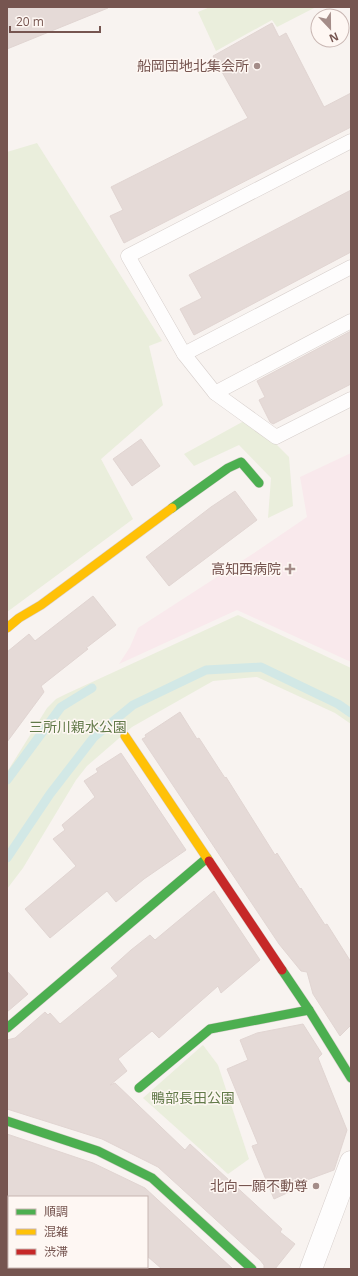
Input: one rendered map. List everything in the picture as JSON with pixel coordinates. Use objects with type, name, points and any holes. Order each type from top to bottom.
[{"type":"street","points":[[7,628],[19,618],[42,605],[95,564],[228,468],[241,462],[259,483]]},
{"type":"street","points":[[125,736],[309,1010],[351,1078]]},
{"type":"street","points":[[7,1028],[206,858]]},
{"type":"street","points":[[139,1088],[210,1029],[309,1010]]},
{"type":"street","points":[[7,1121],[98,1151],[152,1178],[252,1269]]},
{"type":"street","points":[[311,1269],[351,1162]]},
{"type":"lane","points":[[351,141],[128,256],[184,354],[215,393],[276,437],[351,399]]},
{"type":"lane","points":[[184,354],[351,267]]},
{"type":"lane","points":[[215,393],[351,321]]},
{"type":"shaded area","name":"高知西病院","points":[[351,453],[351,662],[237,610],[119,664],[130,647],[138,628],[307,517],[300,477]]},
{"type":"green space","points":[[210,7],[316,7],[310,8],[310,10],[277,27],[272,20],[216,51],[198,12]]},
{"type":"green space","points":[[37,143],[162,341],[149,346],[163,405],[101,459],[133,519],[7,612],[7,152]]},
{"type":"green space","points":[[244,421],[266,434],[289,457],[293,506],[268,518],[271,478],[239,445],[194,466],[184,454]]},
{"type":"green space","name":"三所川親水公園","points":[[238,615],[351,668],[351,724],[335,713],[257,677],[213,681],[132,727],[87,766],[76,780],[23,868],[7,889],[7,772],[47,708],[56,699],[66,694]]},
{"type":"green space","name":"鴨部長田公園","points":[[203,1045],[218,1065],[249,1159],[228,1174],[143,1098]]},
{"type":"building","points":[[7,7],[108,7],[108,8],[7,49]]},
{"type":"building","points":[[272,23],[279,37],[286,33],[324,107],[351,93],[351,127],[124,243],[110,216],[123,210],[111,187],[248,118],[213,56]]},
{"type":"building","points":[[351,190],[351,252],[194,335],[180,309],[202,298],[189,275]]},
{"type":"building","points":[[351,331],[351,384],[273,424],[270,422],[259,400],[265,397],[257,381]]},
{"type":"building","points":[[141,439],[160,466],[132,486],[113,459]]},
{"type":"building","points":[[235,491],[257,520],[169,586],[146,557],[211,507]]},
{"type":"building","points":[[93,596],[116,625],[41,686],[44,692],[7,742],[7,652],[29,634],[35,641]]},
{"type":"building","points":[[180,712],[197,739],[199,738],[225,778],[226,777],[275,855],[277,853],[325,925],[327,924],[351,962],[351,1025],[340,1036],[313,994],[307,972],[301,971],[279,944],[142,739],[146,737],[145,735]]},
{"type":"building","points":[[121,753],[186,850],[144,879],[116,902],[107,891],[50,938],[25,909],[76,866],[53,839],[65,830],[62,825],[95,797],[84,781],[98,772],[96,769]]},
{"type":"building","points":[[214,891],[260,960],[221,993],[218,986],[159,1038],[152,1031],[118,1059],[127,1071],[110,1085],[115,1083],[185,1150],[190,1144],[282,1229],[280,1232],[295,1244],[275,1269],[264,1269],[264,1265],[260,1260],[158,1167],[102,1139],[7,1109],[7,1040],[15,1038],[45,1012],[48,1015],[50,1013],[60,1024],[118,976],[111,968],[131,950],[150,935],[155,940]]},
{"type":"building","points":[[7,971],[28,994],[7,1012]]},
{"type":"building","points":[[303,1024],[322,1054],[318,1058],[347,1130],[334,1170],[296,1184],[298,1188],[274,1199],[252,1146],[258,1144],[227,1069],[248,1060],[240,1040],[257,1033]]},
{"type":"building","points":[[7,1134],[93,1163],[145,1188],[233,1269],[162,1269],[148,1257],[148,1196],[7,1197]]},
{"type":"waterway","points":[[7,858],[50,794],[94,737],[133,705],[206,670],[261,667],[338,704],[351,713]]},
{"type":"waterway","points":[[7,780],[61,707],[92,688]]},
{"type":"traffic: fast","points":[[172,508],[228,468],[241,462],[259,483]]},
{"type":"traffic: fast","points":[[7,1028],[207,858]]},
{"type":"traffic: fast","points":[[282,970],[309,1010],[351,1078]]},
{"type":"traffic: fast","points":[[139,1088],[210,1029],[309,1010]]},
{"type":"traffic: fast","points":[[7,1121],[98,1151],[152,1178],[252,1269]]},
{"type":"traffic: slow","points":[[7,628],[19,618],[41,605],[172,508]]},
{"type":"traffic: slow","points":[[125,736],[209,861]]},
{"type":"traffic: jam","points":[[209,861],[282,970]]},
{"type":"place","name":"船岡団地北集会所","points":[[257,66]]},
{"type":"place","name":"高知西病院","points":[[290,569]]},
{"type":"place","name":"北向一願不動尊","points":[[316,1186]]}]
